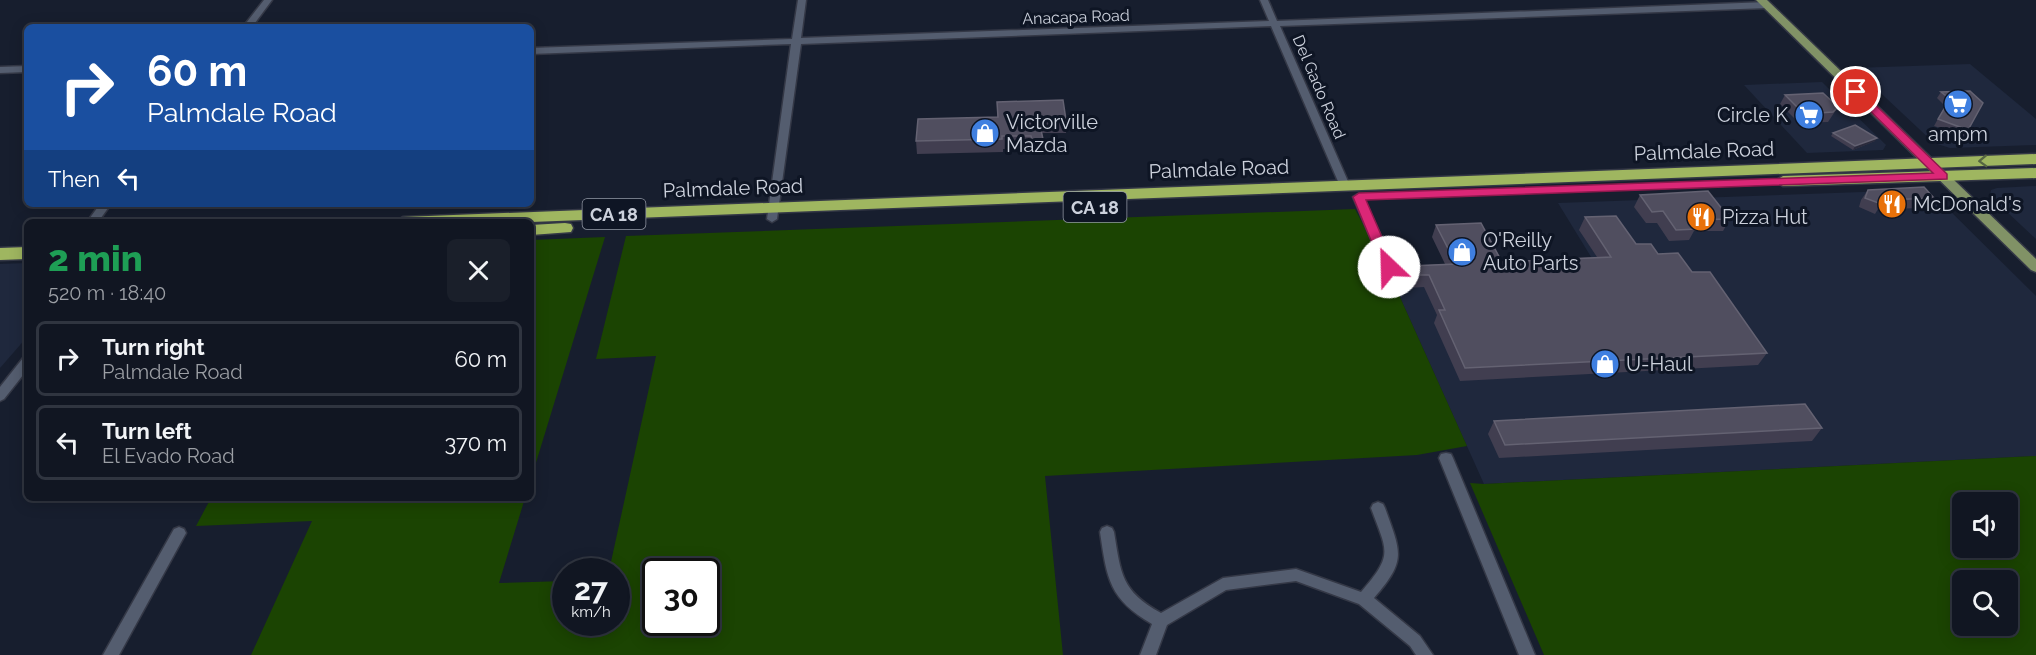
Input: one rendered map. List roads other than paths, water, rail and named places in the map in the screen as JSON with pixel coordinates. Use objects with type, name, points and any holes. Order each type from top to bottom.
[{"type":"highway","name":"Palmdale Road","points":[[534,230],[773,213],[1345,186],[2036,159]]},
{"type":"highway","name":"Palmdale Road","points":[[526,219],[1359,197],[2036,173]]},
{"type":"highway","points":[[0,242],[24,240]]},
{"type":"highway","points":[[0,254],[24,253]]},
{"type":"main road","points":[[1764,3],[2036,267]]},
{"type":"street","points":[[249,24],[268,0]]},
{"type":"street","points":[[773,213],[802,0]]},
{"type":"street","name":"Del Gado Road","points":[[1264,0],[1345,186]]},
{"type":"street","name":"Anacapa Road","points":[[534,51],[1275,25],[1764,3]]},
{"type":"street","points":[[0,70],[24,69]]},
{"type":"street","points":[[1359,197],[1389,267]]},
{"type":"street","points":[[94,219],[104,207]]},
{"type":"street","points":[[0,396],[24,365]]},
{"type":"street","points":[[1446,458],[1527,655]]},
{"type":"street","points":[[1364,599],[1393,562],[1392,550],[1378,508]]},
{"type":"street","points":[[1107,532],[1113,569],[1120,589],[1134,607],[1161,621]]},
{"type":"street","points":[[111,655],[179,533]]},
{"type":"street","points":[[1148,655],[1161,621],[1223,584],[1296,575],[1364,599],[1415,642],[1425,655]]},
{"type":"place","name":"ampm","points":[[1958,104]]},
{"type":"place","name":"Circle K","points":[[1809,115]]},
{"type":"place","name":"Victorville Mazda","points":[[985,133]]},
{"type":"place","name":"McDonald's","points":[[1892,204]]},
{"type":"place","name":"Pizza Hut","points":[[1701,217]]},
{"type":"place","name":"O'Reilly Auto Parts","points":[[1462,252]]},
{"type":"place","name":"U-Haul","points":[[1605,364]]}]
